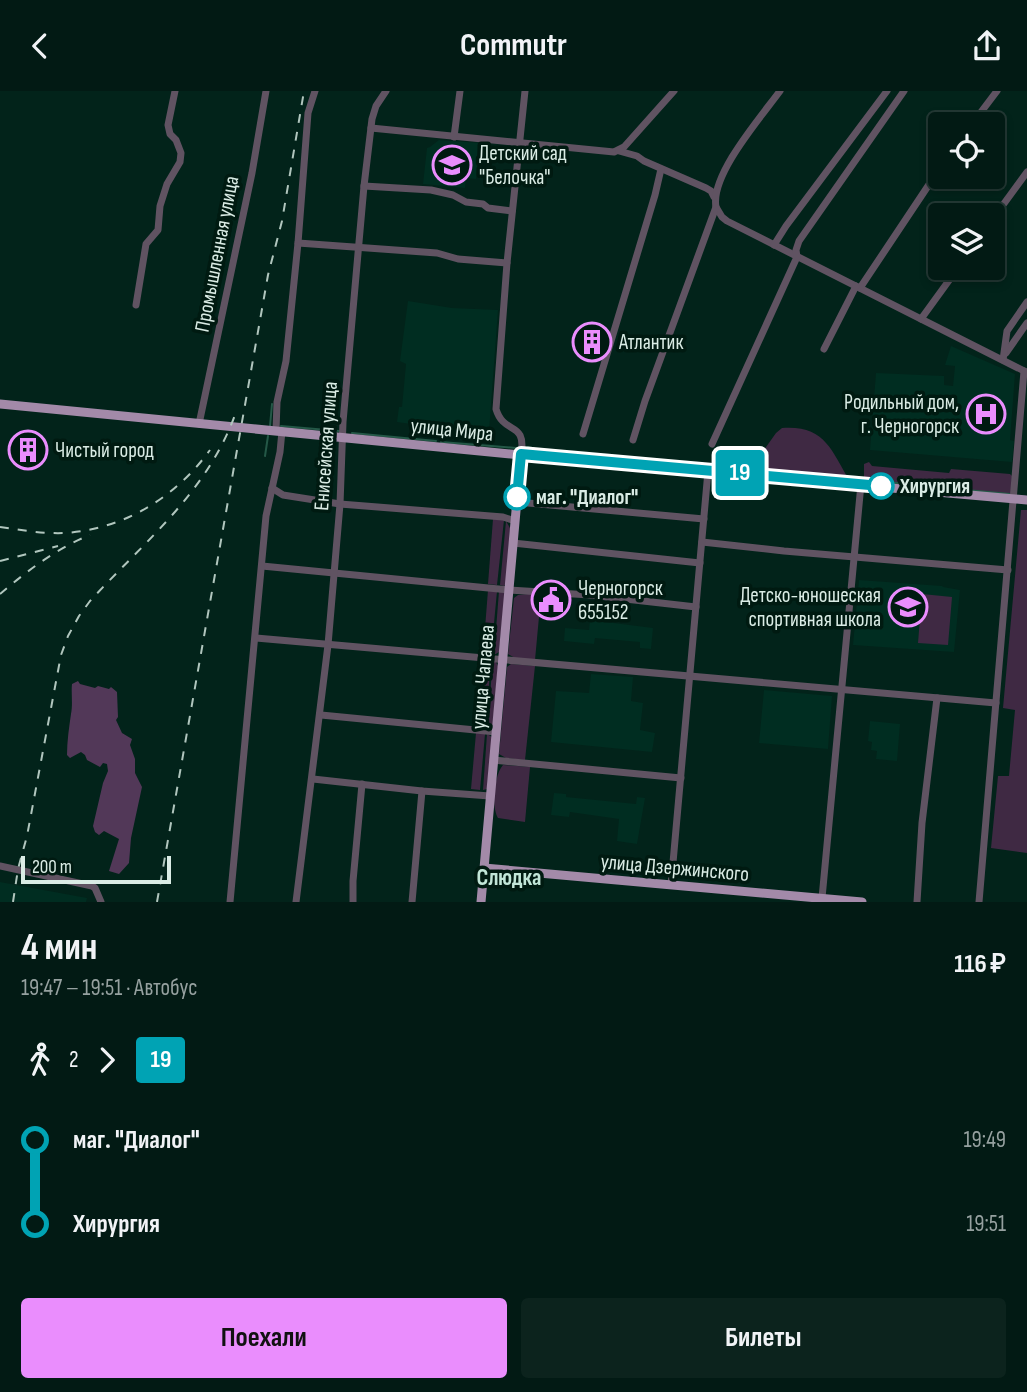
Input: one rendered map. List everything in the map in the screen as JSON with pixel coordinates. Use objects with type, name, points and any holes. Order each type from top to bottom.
[{"type":"main road","name":"улица Мира","points":[[0,404],[1027,500]]},
{"type":"main road","name":"улица Чапаева","points":[[481,902],[521,454]]},
{"type":"main road","name":"улица Дзержинского","points":[[484,867],[671,885],[750,897],[822,898],[862,902]]},
{"type":"street","points":[[136,305],[146,244],[158,230],[160,206],[167,184],[180,162],[181,153],[168,125],[174,91]]},
{"type":"street","name":"Промышленная улица","points":[[200,424],[252,173],[266,91]]},
{"type":"street","points":[[230,902],[266,516],[280,453],[277,402],[286,361],[308,113],[315,91]]},
{"type":"street","name":"Енисейская улица","points":[[296,902],[328,646],[364,186],[373,115],[386,91]]},
{"type":"street","points":[[454,137],[460,91]]},
{"type":"street","points":[[521,454],[525,435],[500,420],[496,409],[507,263],[525,91]]},
{"type":"street","points":[[619,151],[674,91]]},
{"type":"street","points":[[714,198],[721,177],[733,156],[780,91]]},
{"type":"street","points":[[774,245],[887,91]]},
{"type":"street","points":[[712,444],[797,257],[799,241],[904,91]]},
{"type":"street","points":[[981,112],[997,91]]},
{"type":"street","points":[[371,128],[619,151],[636,156],[711,191],[716,207],[727,221],[1026,371],[979,902]]},
{"type":"street","points":[[631,139],[636,156]]},
{"type":"street","points":[[583,434],[661,169]]},
{"type":"street","points":[[1004,203],[1027,171]]},
{"type":"street","points":[[364,186],[431,190],[453,195],[466,202],[483,204],[488,208],[512,211]]},
{"type":"street","points":[[824,349],[858,288],[928,186]]},
{"type":"street","points":[[633,440],[716,207]]},
{"type":"street","points":[[298,243],[437,253],[458,259],[507,263]]},
{"type":"street","points":[[921,319],[949,280]]},
{"type":"street","points":[[1003,360],[1007,331],[1027,302]]},
{"type":"street","points":[[1003,360],[1027,323]]},
{"type":"street","points":[[671,885],[708,471]]},
{"type":"street","points":[[822,898],[861,484]]},
{"type":"street","points":[[272,488],[284,495],[340,503],[503,517],[515,521]]},
{"type":"street","points":[[517,502],[704,519]]},
{"type":"street","points":[[702,542],[1008,570]]},
{"type":"street","points":[[513,543],[700,563]]},
{"type":"street","points":[[262,566],[696,607]]},
{"type":"street","points":[[256,638],[996,703]]},
{"type":"street","points":[[917,902],[922,823],[937,698]]},
{"type":"street","points":[[321,715],[496,732]]},
{"type":"street","points":[[493,760],[681,778]]},
{"type":"street","points":[[313,779],[490,796]]},
{"type":"street","points":[[353,902],[362,784]]},
{"type":"street","points":[[412,902],[422,791]]},
{"type":"street","points":[[0,866],[92,886],[101,902]]},
{"type":"shaded area","name":"Детский сад \"Белочка\"","points":[[439,140],[480,143],[476,179],[466,178],[465,188],[423,184],[427,148]]},
{"type":"shaded area","points":[[408,301],[452,308],[498,310],[489,432],[397,422],[399,407],[402,407],[406,364],[400,361]]},
{"type":"shaded area","points":[[951,346],[1015,374],[1010,440],[1014,441],[1012,462],[870,450],[876,373],[944,376],[944,385],[953,386],[955,366],[945,365]]},
{"type":"shaded area","points":[[782,428],[808,430],[817,435],[831,449],[849,480],[749,471]]},
{"type":"shaded area","points":[[869,462],[872,466],[949,473],[951,469],[1010,474],[1011,495],[942,489],[934,483],[929,487],[864,481],[864,464]]},
{"type":"shaded area","points":[[1021,510],[1027,510],[1027,853],[991,848],[998,776],[1009,776],[1015,710],[1003,708]]},
{"type":"shaded area","points":[[493,519],[504,520],[497,585],[488,584]]},
{"type":"shaded area","points":[[506,521],[510,528],[504,586],[500,585]]},
{"type":"shaded area","name":"Детско-юношеская спортивная школа","points":[[859,580],[942,586],[960,590],[954,652],[853,645]]},
{"type":"shaded area","points":[[488,590],[497,591],[491,655],[483,654]]},
{"type":"shaded area","points":[[499,591],[505,593],[499,652],[494,655]]},
{"type":"shaded area","points":[[529,594],[541,595],[535,660],[515,658],[508,654],[514,598]]},
{"type":"shaded area","points":[[922,594],[952,597],[948,645],[918,643]]},
{"type":"shaded area","points":[[590,620],[653,628],[651,649],[640,648],[640,642],[595,638],[594,644],[564,641],[565,628],[589,630]]},
{"type":"shaded area","points":[[482,661],[491,662],[485,728],[476,728]]},
{"type":"shaded area","points":[[493,661],[498,666],[493,725],[487,728]]},
{"type":"shaded area","points":[[511,664],[535,666],[525,760],[506,758],[499,754],[507,667]]},
{"type":"shaded area","points":[[591,674],[633,677],[631,701],[643,703],[640,730],[655,733],[652,752],[551,742],[556,691],[589,693]]},
{"type":"shaded area","points":[[78,681],[95,688],[111,687],[117,692],[116,720],[122,733],[132,739],[130,745],[135,759],[135,773],[142,787],[131,838],[129,863],[119,874],[109,871],[119,839],[104,831],[99,835],[93,826],[108,771],[107,764],[103,763],[100,767],[87,760],[81,752],[70,758],[67,755],[72,684]]},
{"type":"shaded area","points":[[764,690],[832,696],[828,749],[759,743]]},
{"type":"shaded area","points":[[870,721],[900,724],[897,761],[876,759],[877,751],[871,750],[872,742],[868,741]]},
{"type":"shaded area","points":[[476,733],[485,734],[480,790],[471,789]]},
{"type":"shaded area","points":[[487,734],[492,737],[487,789],[483,790]]},
{"type":"shaded area","points":[[503,765],[530,767],[525,822],[498,818],[496,813],[496,783]]},
{"type":"shaded area","points":[[554,793],[566,794],[566,797],[636,804],[637,797],[645,798],[637,844],[617,841],[619,819],[570,812],[569,817],[551,815]]},
{"type":"shaded area","points":[[0,882],[87,898],[86,902],[0,902]]},
{"type":"waterway","points":[[270,426],[272,404]]},
{"type":"waterway","points":[[281,426],[339,431]]},
{"type":"waterway","points":[[352,433],[436,441]]},
{"type":"waterway","points":[[265,456],[268,436]]},
{"type":"waterway","points":[[441,442],[516,448]]},
{"type":"waterway","points":[[528,447],[553,453],[741,469]]},
{"type":"waterway","points":[[750,470],[848,480]]},
{"type":"waterway","points":[[867,480],[927,486]]},
{"type":"waterway","points":[[966,490],[1010,494]]},
{"type":"railway","points":[[157,902],[268,275],[282,221],[304,91]]},
{"type":"railway","points":[[13,902],[61,655],[68,636],[90,601],[174,513],[211,465],[237,409]]},
{"type":"railway","points":[[0,527],[65,533],[87,530],[128,518],[181,483],[210,450]]},
{"type":"railway","points":[[0,594],[43,561],[90,535]]},
{"type":"railway","points":[[0,561],[58,546]]},
{"type":"bus line","name":"19","points":[[517,497],[521,454],[881,486]]},
{"type":"place","name":"Детский сад \"Белочка\"","points":[[452,165]]},
{"type":"place","name":"Атлантик","points":[[592,342]]},
{"type":"place","name":"Родильный дом, г. Черногорск","points":[[986,414]]},
{"type":"place","name":"Чистый город","points":[[28,450]]},
{"type":"place","name":"Хирургия","points":[[881,486]]},
{"type":"place","name":"маг. \"Диалог\"","points":[[517,497]]},
{"type":"place","name":"Черногорск 655152","points":[[551,600]]},
{"type":"place","name":"Детско-юношеская спортивная школа","points":[[908,607]]},
{"type":"district","name":"Слюдка","points":[[509,878]]}]
